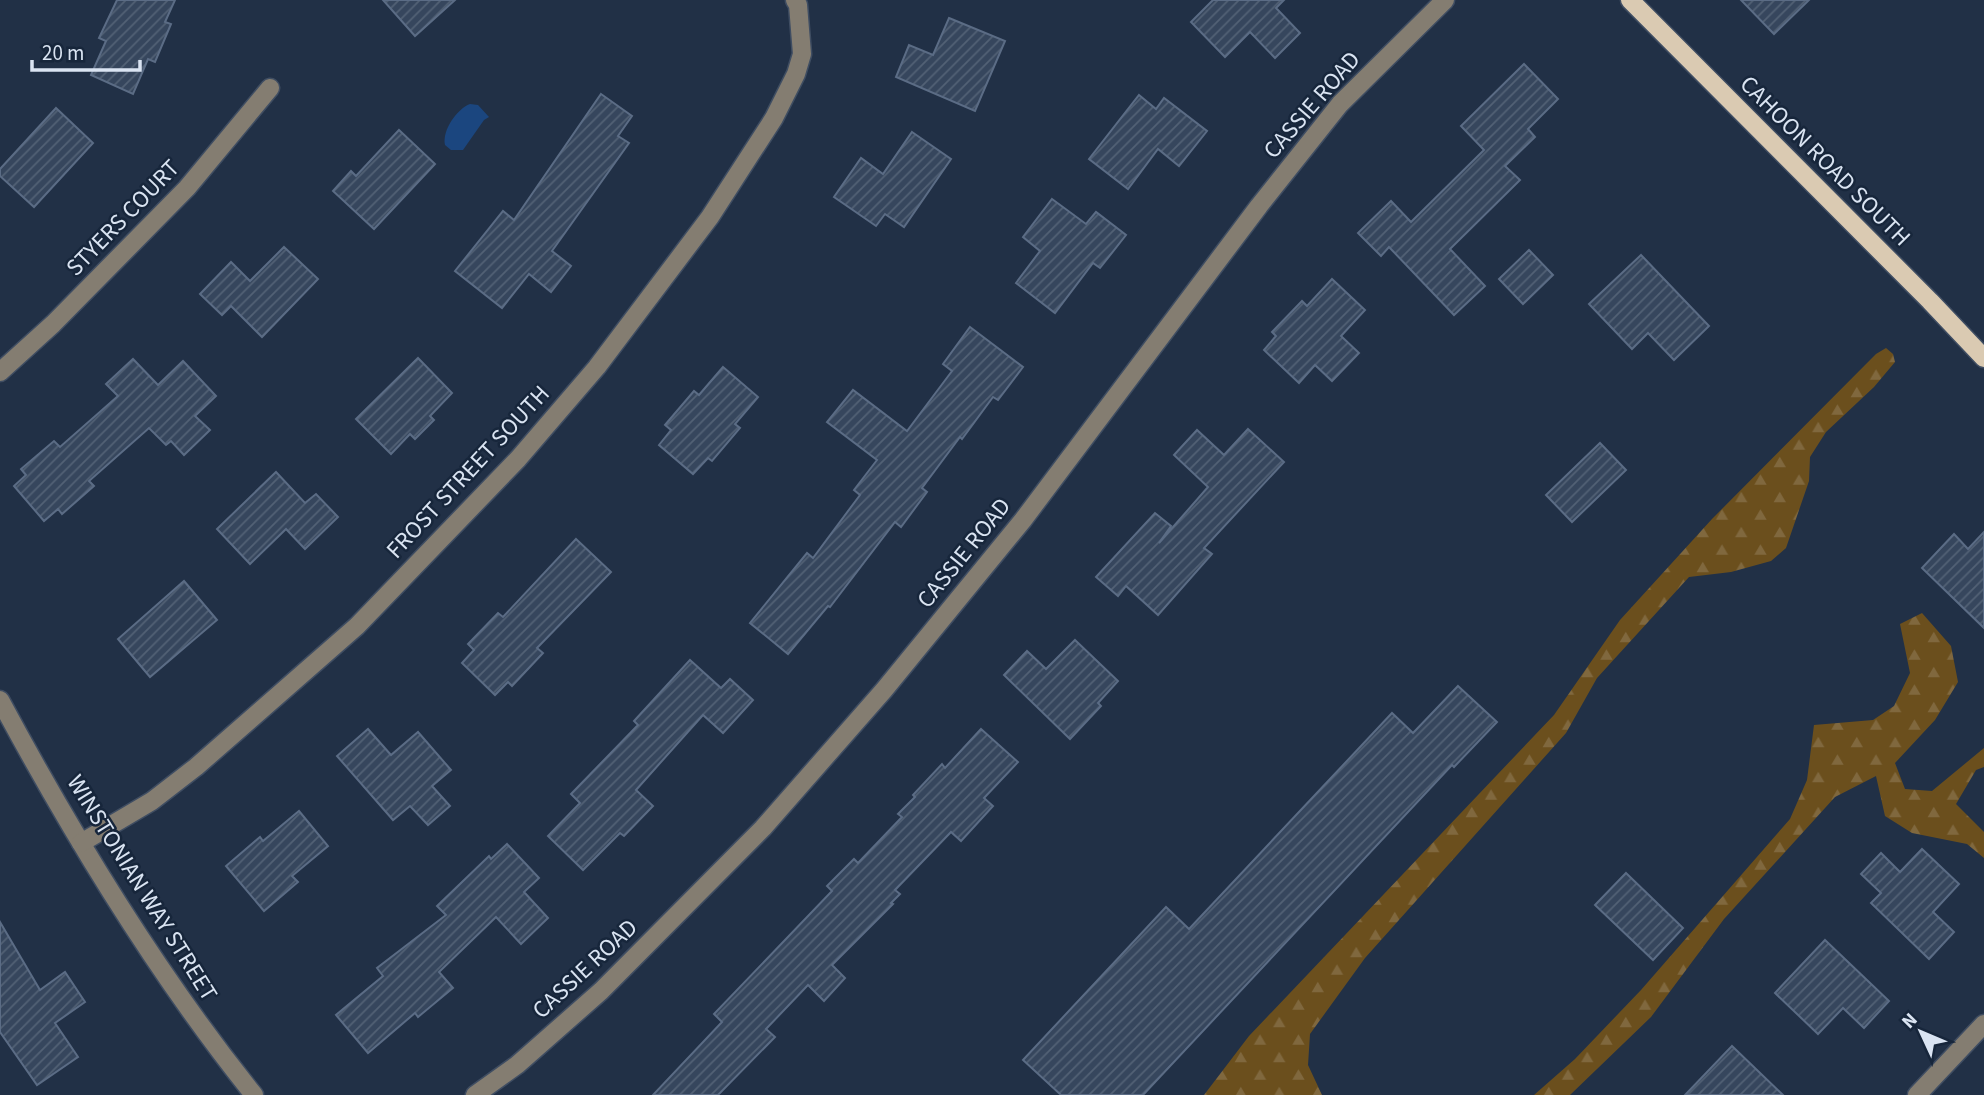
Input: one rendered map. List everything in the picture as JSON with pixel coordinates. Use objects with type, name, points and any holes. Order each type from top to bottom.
[{"type":"main road","name":"CAHOON ROAD SOUTH","points":[[1630,0],[1930,300],[1984,358]]},
{"type":"street","name":"FROST STREET SOUTH","points":[[82,843],[152,801],[226,741],[357,626],[518,459],[597,367],[710,217],[774,118],[796,74],[802,54],[798,5],[794,0]]},
{"type":"street","name":"CASSIE ROAD","points":[[475,1095],[517,1065],[601,991],[763,828],[884,690],[1023,520],[1259,206],[1340,104],[1445,0]]},
{"type":"street","name":"STYERS COURT","points":[[0,372],[53,324],[187,188],[271,88]]},
{"type":"street","name":"WINSTONIAN WAY STREET","points":[[0,700],[152,958],[254,1095]]},
{"type":"street","points":[[1917,1095],[1984,1024]]},
{"type":"green space","points":[[1886,348],[1893,354],[1895,362],[1874,387],[1826,432],[1810,457],[1809,481],[1786,548],[1771,561],[1731,572],[1689,577],[1597,678],[1566,733],[1365,958],[1310,1034],[1308,1065],[1322,1095],[1204,1095],[1249,1036],[1554,715],[1620,620],[1712,519],[1876,354]]},
{"type":"green space","points":[[1922,613],[1951,646],[1958,682],[1935,720],[1895,763],[1905,789],[1932,791],[1984,748],[1984,767],[1976,770],[1956,804],[1984,832],[1984,858],[1967,844],[1912,833],[1885,816],[1876,776],[1835,797],[1724,919],[1651,1017],[1570,1095],[1534,1095],[1575,1059],[1641,990],[1790,819],[1807,780],[1814,725],[1873,720],[1894,706],[1910,673],[1900,624]]},
{"type":"water","points":[[470,104],[478,105],[489,117],[463,150],[451,150],[445,145],[448,127],[460,110]]},
{"type":"building","points":[[117,0],[175,0],[165,22],[171,24],[155,62],[148,59],[133,94],[91,75],[106,41],[99,38]]},
{"type":"building","points":[[383,0],[455,0],[415,36]]},
{"type":"building","points":[[1213,0],[1284,0],[1276,8],[1300,33],[1275,58],[1250,32],[1225,57],[1191,22]]},
{"type":"building","points":[[1741,0],[1809,0],[1774,34]]},
{"type":"building","points":[[949,18],[1005,41],[975,111],[896,77],[909,45],[933,55]]},
{"type":"building","points":[[1524,64],[1558,99],[1528,129],[1535,137],[1505,166],[1520,180],[1450,249],[1485,286],[1454,315],[1389,247],[1381,256],[1358,233],[1391,201],[1411,222],[1484,150],[1461,126]]},
{"type":"building","points":[[601,94],[632,116],[618,136],[629,143],[552,251],[571,266],[551,292],[529,274],[502,308],[455,271],[503,211],[514,220]]},
{"type":"building","points":[[1139,95],[1156,109],[1164,98],[1207,131],[1179,166],[1158,149],[1128,189],[1089,159]]},
{"type":"building","points":[[56,108],[93,143],[34,207],[0,176],[0,169]]},
{"type":"building","points":[[399,130],[435,164],[374,229],[333,191],[351,171],[356,176]]},
{"type":"building","points":[[912,132],[951,159],[904,227],[885,214],[876,226],[834,197],[861,158],[883,174]]},
{"type":"building","points":[[1052,199],[1086,224],[1096,212],[1126,235],[1100,268],[1093,263],[1055,313],[1016,283],[1040,251],[1023,237]]},
{"type":"building","points":[[284,247],[318,279],[262,337],[231,306],[222,315],[200,294],[231,262],[250,281]]},
{"type":"building","points":[[1529,250],[1553,275],[1523,304],[1499,279]]},
{"type":"building","points":[[1641,255],[1709,326],[1674,360],[1648,333],[1632,349],[1589,304]]},
{"type":"building","points":[[1332,279],[1365,310],[1341,336],[1359,353],[1332,381],[1315,365],[1299,383],[1264,350],[1276,336],[1272,332],[1302,301],[1307,306]]},
{"type":"building","points":[[970,327],[1023,367],[998,400],[993,397],[962,439],[960,437],[922,488],[927,492],[901,527],[895,522],[830,607],[828,606],[788,654],[750,623],[807,553],[813,558],[860,495],[854,490],[877,460],[827,422],[853,390],[907,431],[952,371],[943,364]]},
{"type":"building","points":[[418,358],[452,393],[430,416],[434,420],[415,439],[410,434],[391,454],[356,419]]},
{"type":"building","points":[[133,359],[158,385],[183,361],[216,396],[195,416],[210,430],[184,455],[171,441],[166,445],[149,428],[89,481],[94,486],[62,514],[58,509],[44,521],[14,486],[26,475],[21,469],[54,441],[60,447],[118,396],[106,384]]},
{"type":"building","points":[[723,367],[758,397],[735,424],[740,428],[712,461],[708,458],[693,474],[659,445],[671,430],[665,425],[694,391],[699,395]]},
{"type":"building","points":[[1248,429],[1284,462],[1204,548],[1212,554],[1158,615],[1126,586],[1118,596],[1096,577],[1155,513],[1171,526],[1159,543],[1208,487],[1174,455],[1197,430],[1224,455]]},
{"type":"building","points":[[1600,443],[1626,470],[1572,522],[1546,495]]},
{"type":"building","points":[[276,472],[305,503],[316,494],[338,517],[305,549],[286,529],[250,564],[217,529]]},
{"type":"building","points":[[1984,532],[1984,628],[1922,568],[1954,534],[1968,549]]},
{"type":"building","points":[[576,539],[611,572],[537,648],[543,653],[512,686],[508,682],[495,695],[462,663],[474,650],[468,644],[498,613],[503,617]]},
{"type":"building","points":[[184,581],[217,620],[150,677],[118,639]]},
{"type":"building","points":[[1075,640],[1118,681],[1098,703],[1101,706],[1070,739],[1004,675],[1027,651],[1046,669]]},
{"type":"building","points":[[690,660],[721,688],[730,679],[753,700],[723,733],[703,715],[636,790],[653,806],[624,836],[620,833],[583,870],[548,836],[580,803],[571,794],[638,725],[634,721]]},
{"type":"building","points":[[1458,686],[1497,722],[1454,767],[1452,765],[1143,1095],[1061,1095],[1023,1060],[1166,907],[1189,929],[1392,713],[1413,733]]},
{"type":"building","points":[[368,729],[391,755],[418,732],[451,770],[432,786],[450,806],[428,825],[410,806],[393,820],[337,756]]},
{"type":"building","points":[[981,729],[1018,762],[984,798],[993,806],[961,841],[951,832],[895,890],[900,894],[891,903],[893,904],[832,965],[845,978],[824,1001],[808,985],[766,1029],[775,1037],[718,1095],[653,1095],[722,1022],[714,1014],[832,891],[827,886],[854,859],[858,863],[902,817],[898,814],[915,797],[913,795],[942,764],[945,768]]},
{"type":"building","points":[[299,811],[328,846],[292,876],[298,882],[264,911],[226,866],[260,837],[263,841]]},
{"type":"building","points":[[507,844],[539,878],[524,892],[548,918],[521,944],[496,917],[439,972],[453,988],[418,1017],[415,1013],[368,1053],[336,1015],[383,976],[377,968],[446,915],[437,906],[489,856],[491,859]]},
{"type":"building","points":[[1922,849],[1959,884],[1933,912],[1954,932],[1929,959],[1871,903],[1881,893],[1861,874],[1881,853],[1900,872]]},
{"type":"building","points":[[1626,873],[1683,928],[1653,960],[1595,905]]},
{"type":"building","points":[[0,922],[40,990],[65,972],[85,1002],[55,1023],[78,1057],[37,1085],[0,1032]]},
{"type":"building","points":[[1825,940],[1889,1001],[1864,1028],[1843,1008],[1818,1034],[1775,993]]},
{"type":"building","points":[[1732,1046],[1783,1095],[1685,1095]]}]
